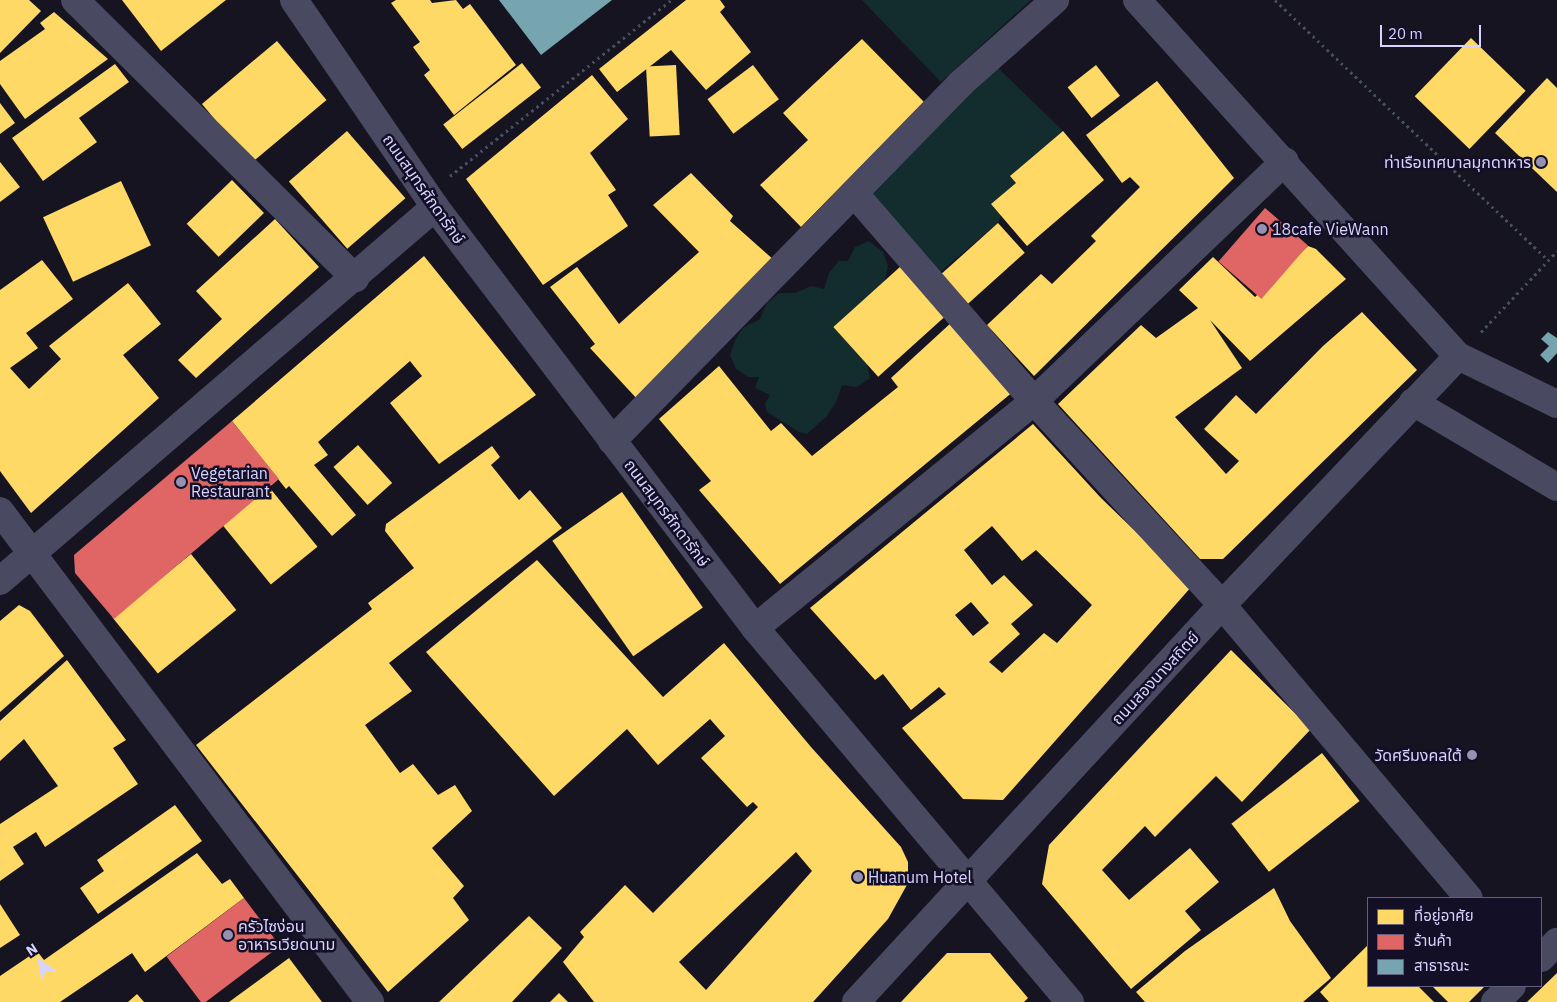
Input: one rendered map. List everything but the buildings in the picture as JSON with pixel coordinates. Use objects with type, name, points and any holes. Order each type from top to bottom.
[{"type":"street","points":[[75,0],[355,278]]},
{"type":"street","name":"ถนนสมุทรศักดารักษ์","points":[[294,0],[430,201],[755,628],[970,880],[1070,1002]]},
{"type":"street","points":[[612,440],[960,84],[1055,0]]},
{"type":"street","points":[[1137,0],[1286,161],[1458,356],[1557,404]]},
{"type":"street","points":[[755,628],[1034,401],[1286,161]]},
{"type":"street","points":[[854,193],[1034,401],[1222,605],[1468,897]]},
{"type":"street","points":[[0,581],[355,278],[430,201]]},
{"type":"street","name":"ถนนสองนางสถิตย์","points":[[856,1002],[1222,605],[1458,356]]},
{"type":"street","points":[[1413,402],[1557,486]]},
{"type":"street","points":[[0,511],[370,1002]]},
{"type":"street","points":[[1542,957],[1557,942]]},
{"type":"street","points":[[1495,1002],[1511,987]]},
{"type":"path","points":[[430,201],[671,0]]},
{"type":"path","points":[[1275,0],[1548,260]]},
{"type":"path","points":[[1458,356],[1557,251]]},
{"type":"green space","points":[[862,0],[1031,0],[941,82]]},
{"type":"green space","points":[[997,67],[1063,131],[1011,176],[1016,183],[991,204],[1001,216],[998,223],[938,274],[869,193]]},
{"type":"green space","points":[[869,241],[883,252],[888,266],[867,364],[870,378],[857,387],[842,385],[837,400],[827,416],[807,434],[799,432],[767,412],[765,404],[770,395],[755,388],[759,377],[748,377],[736,369],[730,355],[735,340],[743,328],[760,319],[767,303],[779,293],[795,293],[811,286],[824,289],[829,273],[839,261],[848,261],[855,247]]},
{"type":"place","name":"ท่าเรือเทศบาลมุกดาหาร","points":[[1541,162]]},
{"type":"place","name":"18cafe VieWann","points":[[1262,229]]},
{"type":"place","name":"Vegetarian Restaurant","points":[[181,482]]},
{"type":"place","name":"วัดศรีมงคลใต้","points":[[1472,755]]},
{"type":"place","name":"Huanum Hotel","points":[[858,877]]},
{"type":"place","name":"ครัวไซง่อน อาหารเวียดนาม","points":[[228,935]]}]
